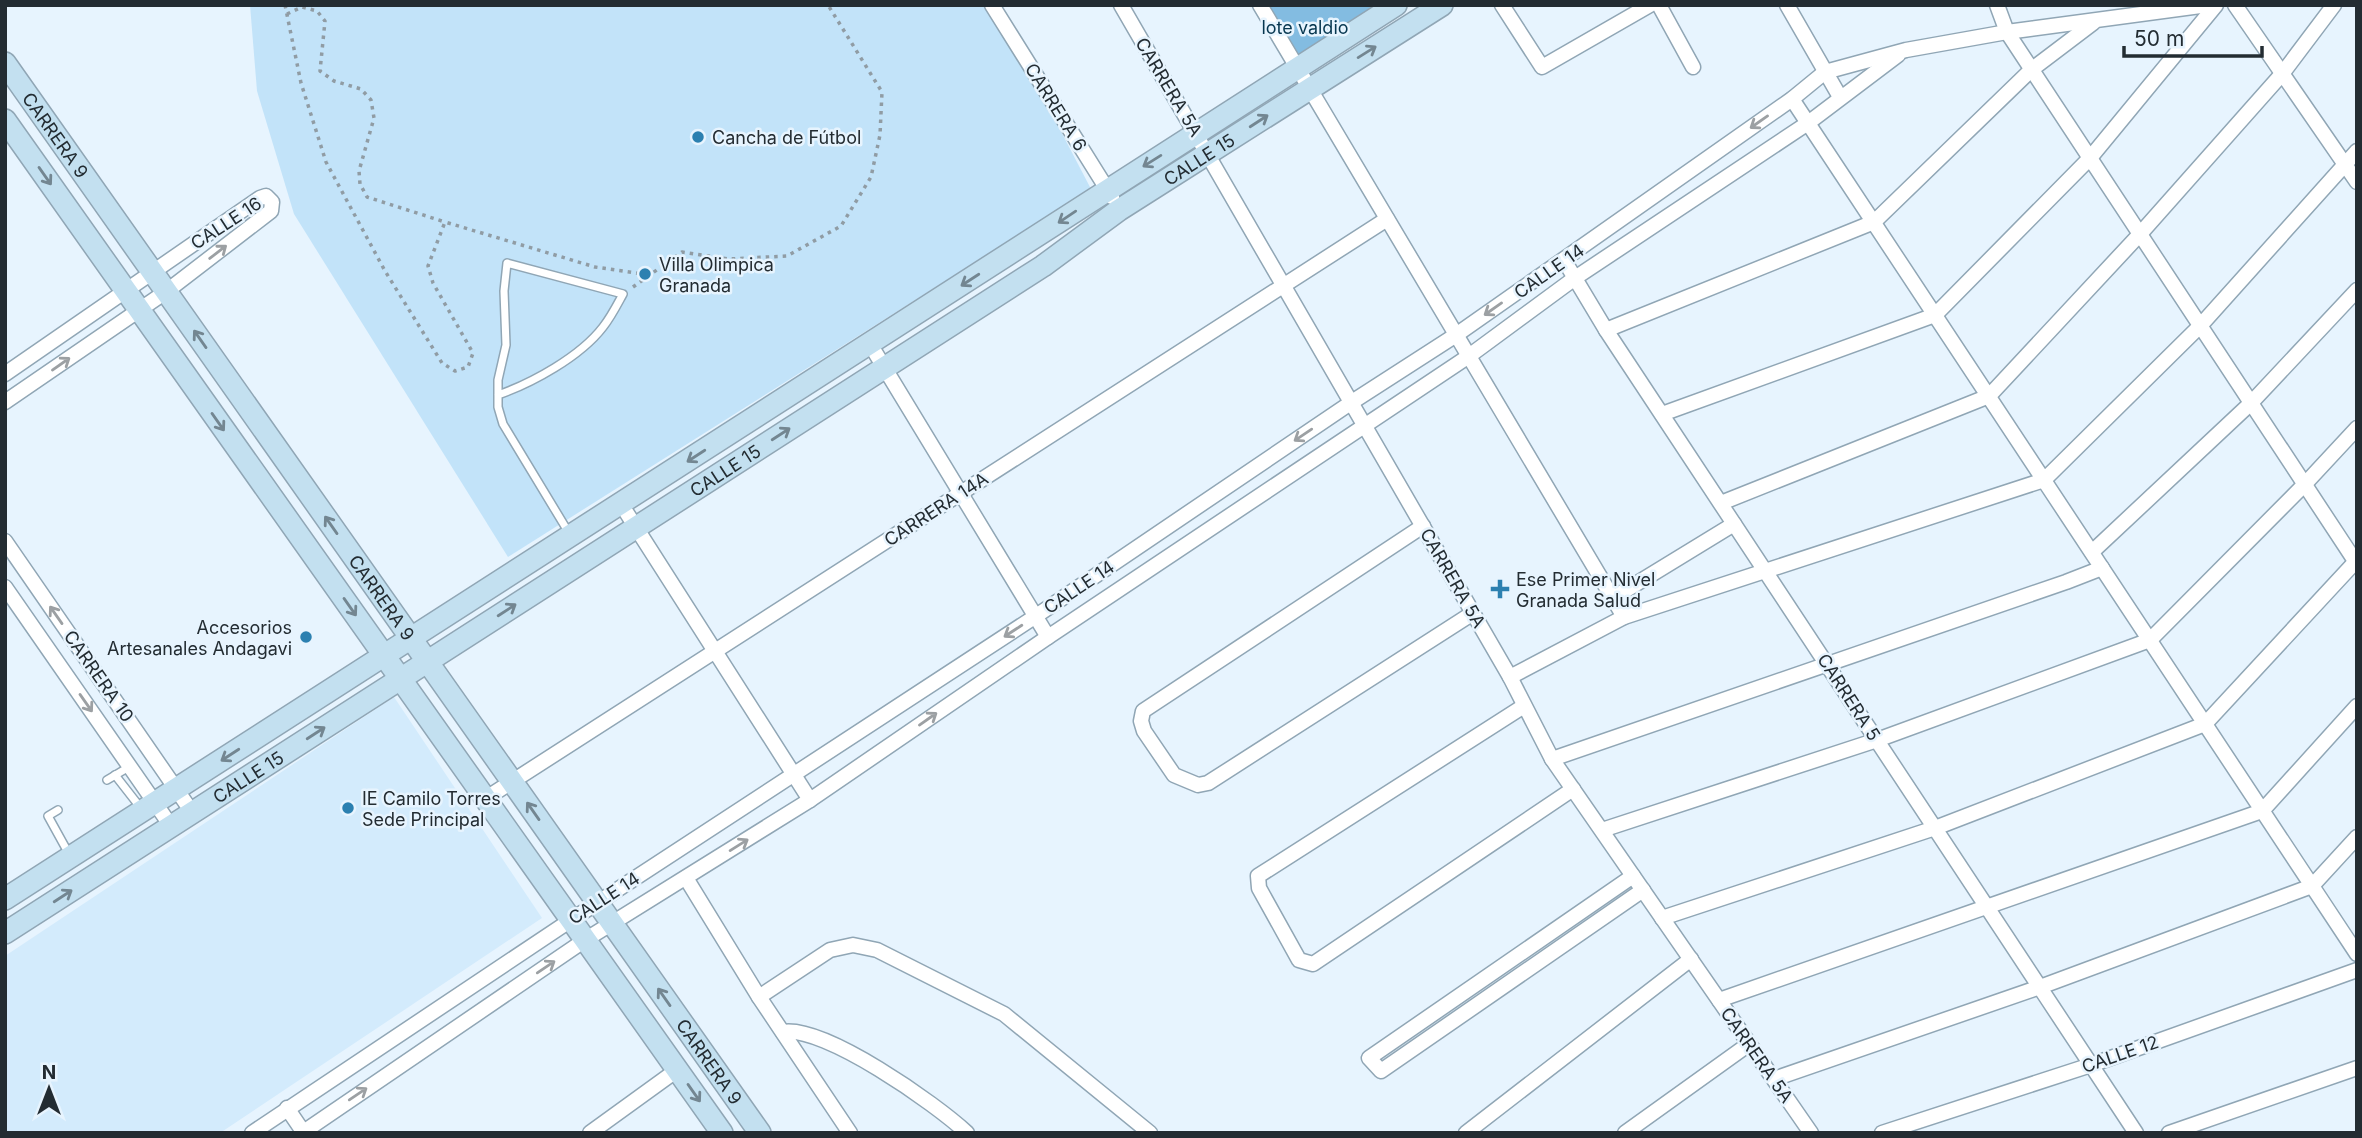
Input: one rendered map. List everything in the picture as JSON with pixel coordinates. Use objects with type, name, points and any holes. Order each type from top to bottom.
[{"type":"street","name":"CARRERA 6","points":[[992,5],[1119,209]]},
{"type":"street","name":"CARRERA 5A","points":[[1121,5],[1510,677],[1552,759],[1811,1133]]},
{"type":"street","points":[[1259,5],[1624,617]]},
{"type":"street","name":"CALLE 15","points":[[5,899],[1396,5]]},
{"type":"street","name":"CALLE 15","points":[[5,933],[1042,266],[1119,209],[1442,5]]},
{"type":"street","points":[[1502,5],[1542,67],[1650,5]]},
{"type":"street","points":[[1659,5],[1693,67]]},
{"type":"street","points":[[1787,5],[1840,97]]},
{"type":"street","points":[[1662,918],[1935,828],[2205,724],[2356,562],[2007,32],[1997,5]]},
{"type":"street","name":"CALLE 14","points":[[251,1133],[1036,616],[1352,402],[1456,335],[1792,99],[1825,72],[1906,50],[2007,32],[2208,5]]},
{"type":"street","points":[[1661,414],[1935,315],[2090,158],[2216,5]]},
{"type":"street","points":[[2235,5],[2357,182]]},
{"type":"street","points":[[1721,503],[1989,396],[2140,234],[2282,74],[2334,5]]},
{"type":"street","points":[[1606,330],[1874,222],[2031,69],[2094,22]]},
{"type":"street","name":"CALLE 14","points":[[303,1132],[585,940],[810,800],[1364,424],[1469,356],[1575,278],[1808,123],[1906,50]]},
{"type":"street","name":"CARRERA 9","points":[[5,63],[760,1133]]},
{"type":"street","points":[[1792,99],[2357,954]]},
{"type":"street","name":"CARRERA 9","points":[[5,120],[722,1133]]},
{"type":"street","points":[[1510,677],[1624,617],[1764,569],[2044,480],[2200,326],[2357,151]]},
{"type":"street","name":"CALLE 16","points":[[5,374],[260,198],[266,196],[271,200],[271,211],[167,291],[5,402]]},
{"type":"street","name":"CARRERA 14A","points":[[485,799],[1387,219]]},
{"type":"street","name":"CARRERA 5","points":[[1564,260],[1661,414],[2136,1133]]},
{"type":"street","points":[[2092,552],[2250,402],[2357,290]]},
{"type":"street","points":[[870,344],[1048,637]]},
{"type":"street","points":[[1602,830],[1877,740],[2150,640],[2357,428]]},
{"type":"street","points":[[621,504],[810,800]]},
{"type":"street","points":[[1613,598],[1734,524]]},
{"type":"street","points":[[1423,526],[1143,711],[1141,721],[1144,731],[1174,775],[1198,785],[1208,783],[1473,613]]},
{"type":"street","name":"CARRERA 10","points":[[5,541],[192,812]]},
{"type":"street","points":[[1552,759],[2102,568]]},
{"type":"street","name":"CARRERA 10","points":[[5,587],[130,766],[149,807],[171,826]]},
{"type":"street","points":[[1524,706],[1258,876],[1259,888],[1299,960],[1313,964],[1573,789]]},
{"type":"street","points":[[1719,1000],[2262,811],[2357,706]]},
{"type":"street","points":[[1774,1079],[2040,987],[2312,886],[2357,837]]},
{"type":"street","points":[[1633,876],[1369,1058],[1381,1071],[1643,890]]},
{"type":"street","points":[[686,878],[759,997],[850,1133]]},
{"type":"street","points":[[759,997],[830,950],[841,946],[866,946],[1004,1014],[1150,1133]]},
{"type":"street","points":[[1466,1133],[1690,959]]},
{"type":"street","name":"CALLE 12","points":[[1882,1133],[2091,1065],[2357,970]]},
{"type":"street","points":[[783,1032],[795,1032],[811,1037],[856,1056],[916,1092],[967,1133]]},
{"type":"street","points":[[1625,1133],[1749,1044]]},
{"type":"street","points":[[2169,1133],[2357,1068]]},
{"type":"street","points":[[590,1133],[677,1070]]},
{"type":"street","points":[[287,1108],[303,1132]]},
{"type":"lane","points":[[498,395],[527,383],[576,353],[603,327],[623,294],[507,263],[504,291],[506,345],[498,380],[498,395],[503,424],[571,536]]},
{"type":"lane","points":[[107,780],[130,766]]},
{"type":"lane","points":[[115,775],[149,807]]},
{"type":"lane","points":[[58,810],[48,816],[71,857]]},
{"type":"path","points":[[285,5],[302,83],[326,162],[385,271],[442,363],[455,371],[468,367],[473,353],[433,283],[428,266],[445,222]]},
{"type":"path","points":[[623,294],[682,253],[728,259],[788,256],[841,226],[871,177],[880,135],[882,92],[828,5]]},
{"type":"path","points":[[287,14],[302,8],[317,11],[325,22],[320,71],[334,81],[361,89],[372,100],[374,118],[359,171],[360,184],[367,197],[595,267],[650,275]]},
{"type":"shaded area","name":"Villa Olimpica Granada","points":[[250,5],[991,5],[1018,49],[1091,189],[508,557],[294,214],[257,91]]},
{"type":"shaded area","name":"IE Camilo Torres Sede Principal","points":[[394,697],[542,918],[220,1133],[5,1133],[5,956]]},
{"type":"green space","name":"lote valdio","points":[[1267,5],[1380,5],[1297,58]]},
{"type":"place","name":"Cancha de Fútbol","points":[[698,137]]},
{"type":"place","name":"Villa Olimpica Granada","points":[[645,274]]},
{"type":"place","name":"Ese Primer Nivel Granada Salud","points":[[1500,589]]},
{"type":"place","name":"Accesorios Artesanales Andagavi","points":[[306,637]]},
{"type":"place","name":"IE Camilo Torres Sede Principal","points":[[348,808]]}]
